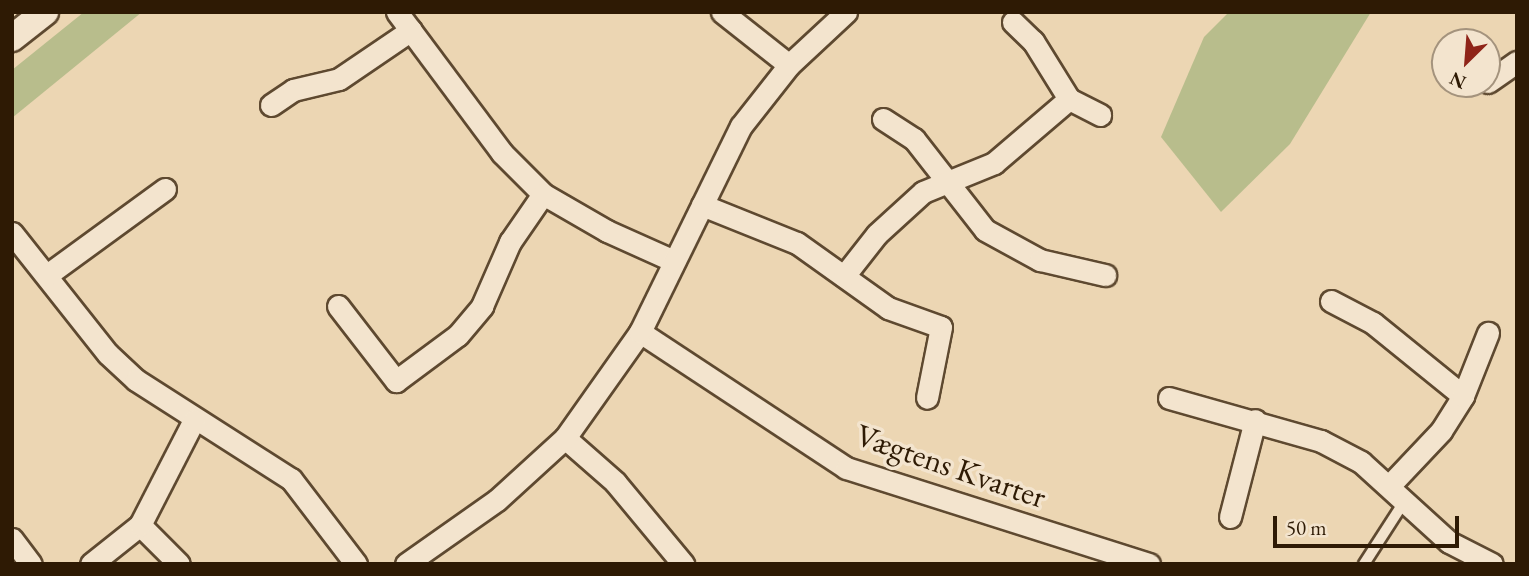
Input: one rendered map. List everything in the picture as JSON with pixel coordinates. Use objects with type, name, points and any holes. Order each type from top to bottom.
[{"type":"street","points":[[12,38],[45,12]]},
{"type":"street","points":[[397,12],[502,153],[543,194],[607,231],[674,261]]},
{"type":"street","points":[[722,12],[789,65]]},
{"type":"street","points":[[406,564],[498,500],[565,439],[640,332],[741,126],[789,65],[846,12]]},
{"type":"street","points":[[1013,22],[1033,41],[1069,99],[1100,115]]},
{"type":"street","points":[[271,105],[293,90],[339,79],[411,30]]},
{"type":"street","points":[[1501,73],[1517,62]]},
{"type":"street","points":[[844,276],[877,234],[923,192],[993,163],[1069,99]]},
{"type":"street","points":[[883,119],[914,139],[985,230],[1011,248],[1105,275]]},
{"type":"street","points":[[47,275],[165,189]]},
{"type":"street","points":[[338,306],[396,380],[458,335],[482,306],[510,242],[543,194]]},
{"type":"street","name":"Vægtens Kvarter","points":[[702,205],[797,243],[888,308],[941,327],[927,398]]},
{"type":"street","points":[[12,233],[108,354],[136,380],[194,420],[239,442],[291,479],[356,564]]},
{"type":"street","points":[[1331,301],[1373,323],[1463,396]]},
{"type":"street","name":"Vægtens Kvarter","points":[[640,332],[846,468],[1149,564]]},
{"type":"street","points":[[1389,486],[1441,431],[1463,396],[1488,333]]},
{"type":"street","points":[[1169,398],[1321,440],[1361,463],[1449,541],[1492,564]]},
{"type":"street","points":[[91,564],[140,525],[194,420]]},
{"type":"street","points":[[1230,517],[1255,420]]},
{"type":"street","points":[[565,439],[615,482],[683,564]]},
{"type":"street","points":[[140,525],[178,564]]},
{"type":"street","points":[[12,539],[31,564]]},
{"type":"lane","points":[[1364,564],[1404,502]]},
{"type":"green space","points":[[84,12],[142,12],[12,118],[12,70]]},
{"type":"green space","points":[[1229,12],[1371,12],[1290,144],[1221,212],[1161,137],[1204,37]]}]
